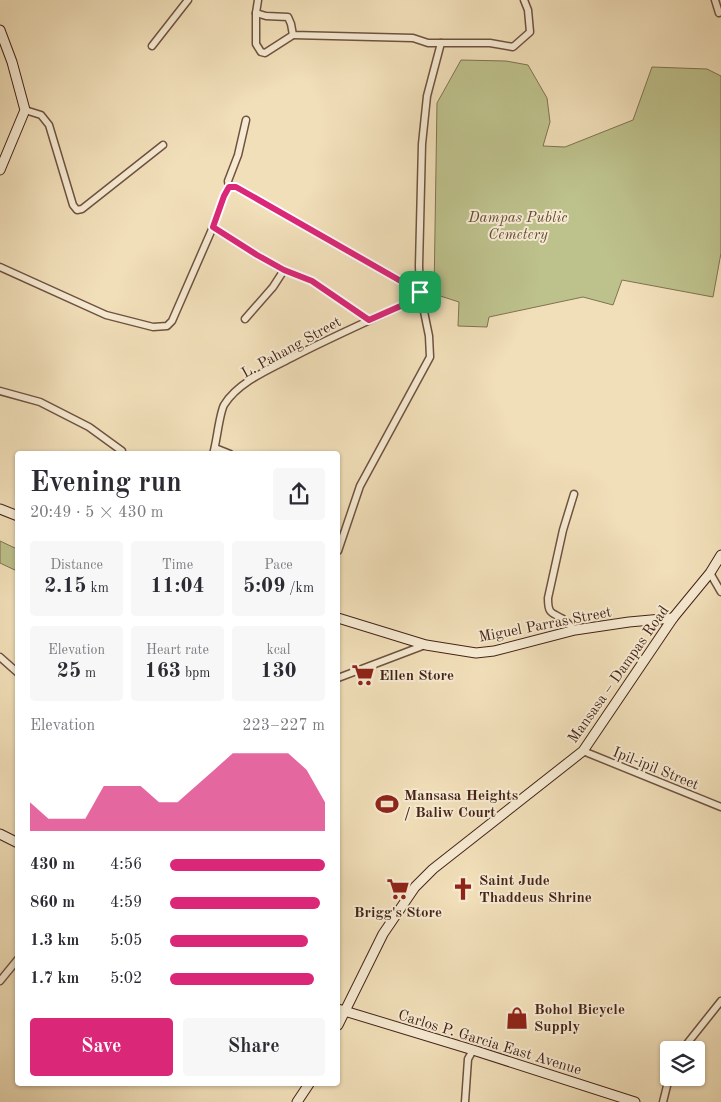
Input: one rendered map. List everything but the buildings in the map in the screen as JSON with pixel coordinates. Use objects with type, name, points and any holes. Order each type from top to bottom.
[{"type":"main road","points":[[0,30],[12,62],[25,110],[0,170]]},
{"type":"main road","points":[[0,509],[15,515]]},
{"type":"main road","name":"Mansasa – Dampas Road","points":[[341,1010],[383,934],[415,888],[433,869],[583,751],[673,618],[710,573],[721,555]]},
{"type":"main road","name":"Miguel Parras Street","points":[[340,619],[426,645],[476,653],[494,651],[575,630],[673,618]]},
{"type":"main road","points":[[0,834],[15,841]]},
{"type":"main road","name":"Carlos P. Garcia East Avenue","points":[[341,1010],[635,1102]]},
{"type":"main road","points":[[297,1102],[308,1086]]},
{"type":"street","points":[[152,46],[188,0]]},
{"type":"street","points":[[258,0],[256,44],[261,52],[265,53],[293,35],[413,38],[428,43],[490,43],[513,47],[530,32],[528,10],[524,0]]},
{"type":"street","points":[[715,0],[719,13]]},
{"type":"street","points":[[256,13],[266,16],[288,17],[292,24],[293,35]]},
{"type":"street","points":[[340,545],[360,486],[430,357],[429,336],[420,296],[422,144],[427,96],[441,43]]},
{"type":"street","points":[[25,110],[41,115],[49,125],[73,205],[77,210],[82,209],[163,146]]},
{"type":"street","points":[[0,267],[106,315],[160,328],[167,326],[172,321],[229,187],[228,181],[238,155],[246,120]]},
{"type":"street","points":[[229,187],[236,187],[420,296]]},
{"type":"street","points":[[213,227],[284,270],[312,281],[369,320]]},
{"type":"street","points":[[245,319],[273,287],[284,270]]},
{"type":"street","name":"L. Pahang Street","points":[[214,451],[225,403],[250,380],[420,296]]},
{"type":"street","points":[[0,391],[40,402],[89,427],[122,451]]},
{"type":"street","points":[[574,494],[562,530],[548,598],[548,608],[552,614],[563,619],[575,630]]},
{"type":"street","points":[[710,573],[721,592]]},
{"type":"street","points":[[340,677],[426,645]]},
{"type":"street","points":[[0,658],[15,670]]},
{"type":"street","name":"Ipil-ipil Street","points":[[583,751],[721,807]]},
{"type":"street","points":[[0,982],[15,963]]},
{"type":"street","points":[[689,1041],[721,1001]]},
{"type":"street","points":[[465,1102],[468,1059],[473,1050]]},
{"type":"street","points":[[663,1102],[667,1086]]},
{"type":"green space","name":"Dampas Public Cemetery","points":[[461,60],[506,61],[528,65],[547,98],[550,122],[543,146],[565,147],[633,120],[652,67],[707,69],[721,76],[721,253],[713,297],[622,280],[613,305],[583,297],[489,317],[487,327],[458,326],[459,302],[434,294],[437,103]]},
{"type":"green space","points":[[0,541],[15,548],[15,570],[0,563]]},
{"type":"place","name":"Ellen Store","points":[[363,675]]},
{"type":"place","name":"Mansasa Heights / Baliw Court","points":[[387,804]]},
{"type":"place","name":"Brigg's Store","points":[[398,889]]},
{"type":"place","name":"Saint Jude Thaddeus Shrine","points":[[463,889]]},
{"type":"place","name":"Bohol Bicycle Supply","points":[[517,1018]]},
{"type":"route","points":[[229,187],[236,187],[420,292],[421,299],[412,301],[369,320],[312,281],[284,270],[213,227],[224,196],[229,187]]}]
